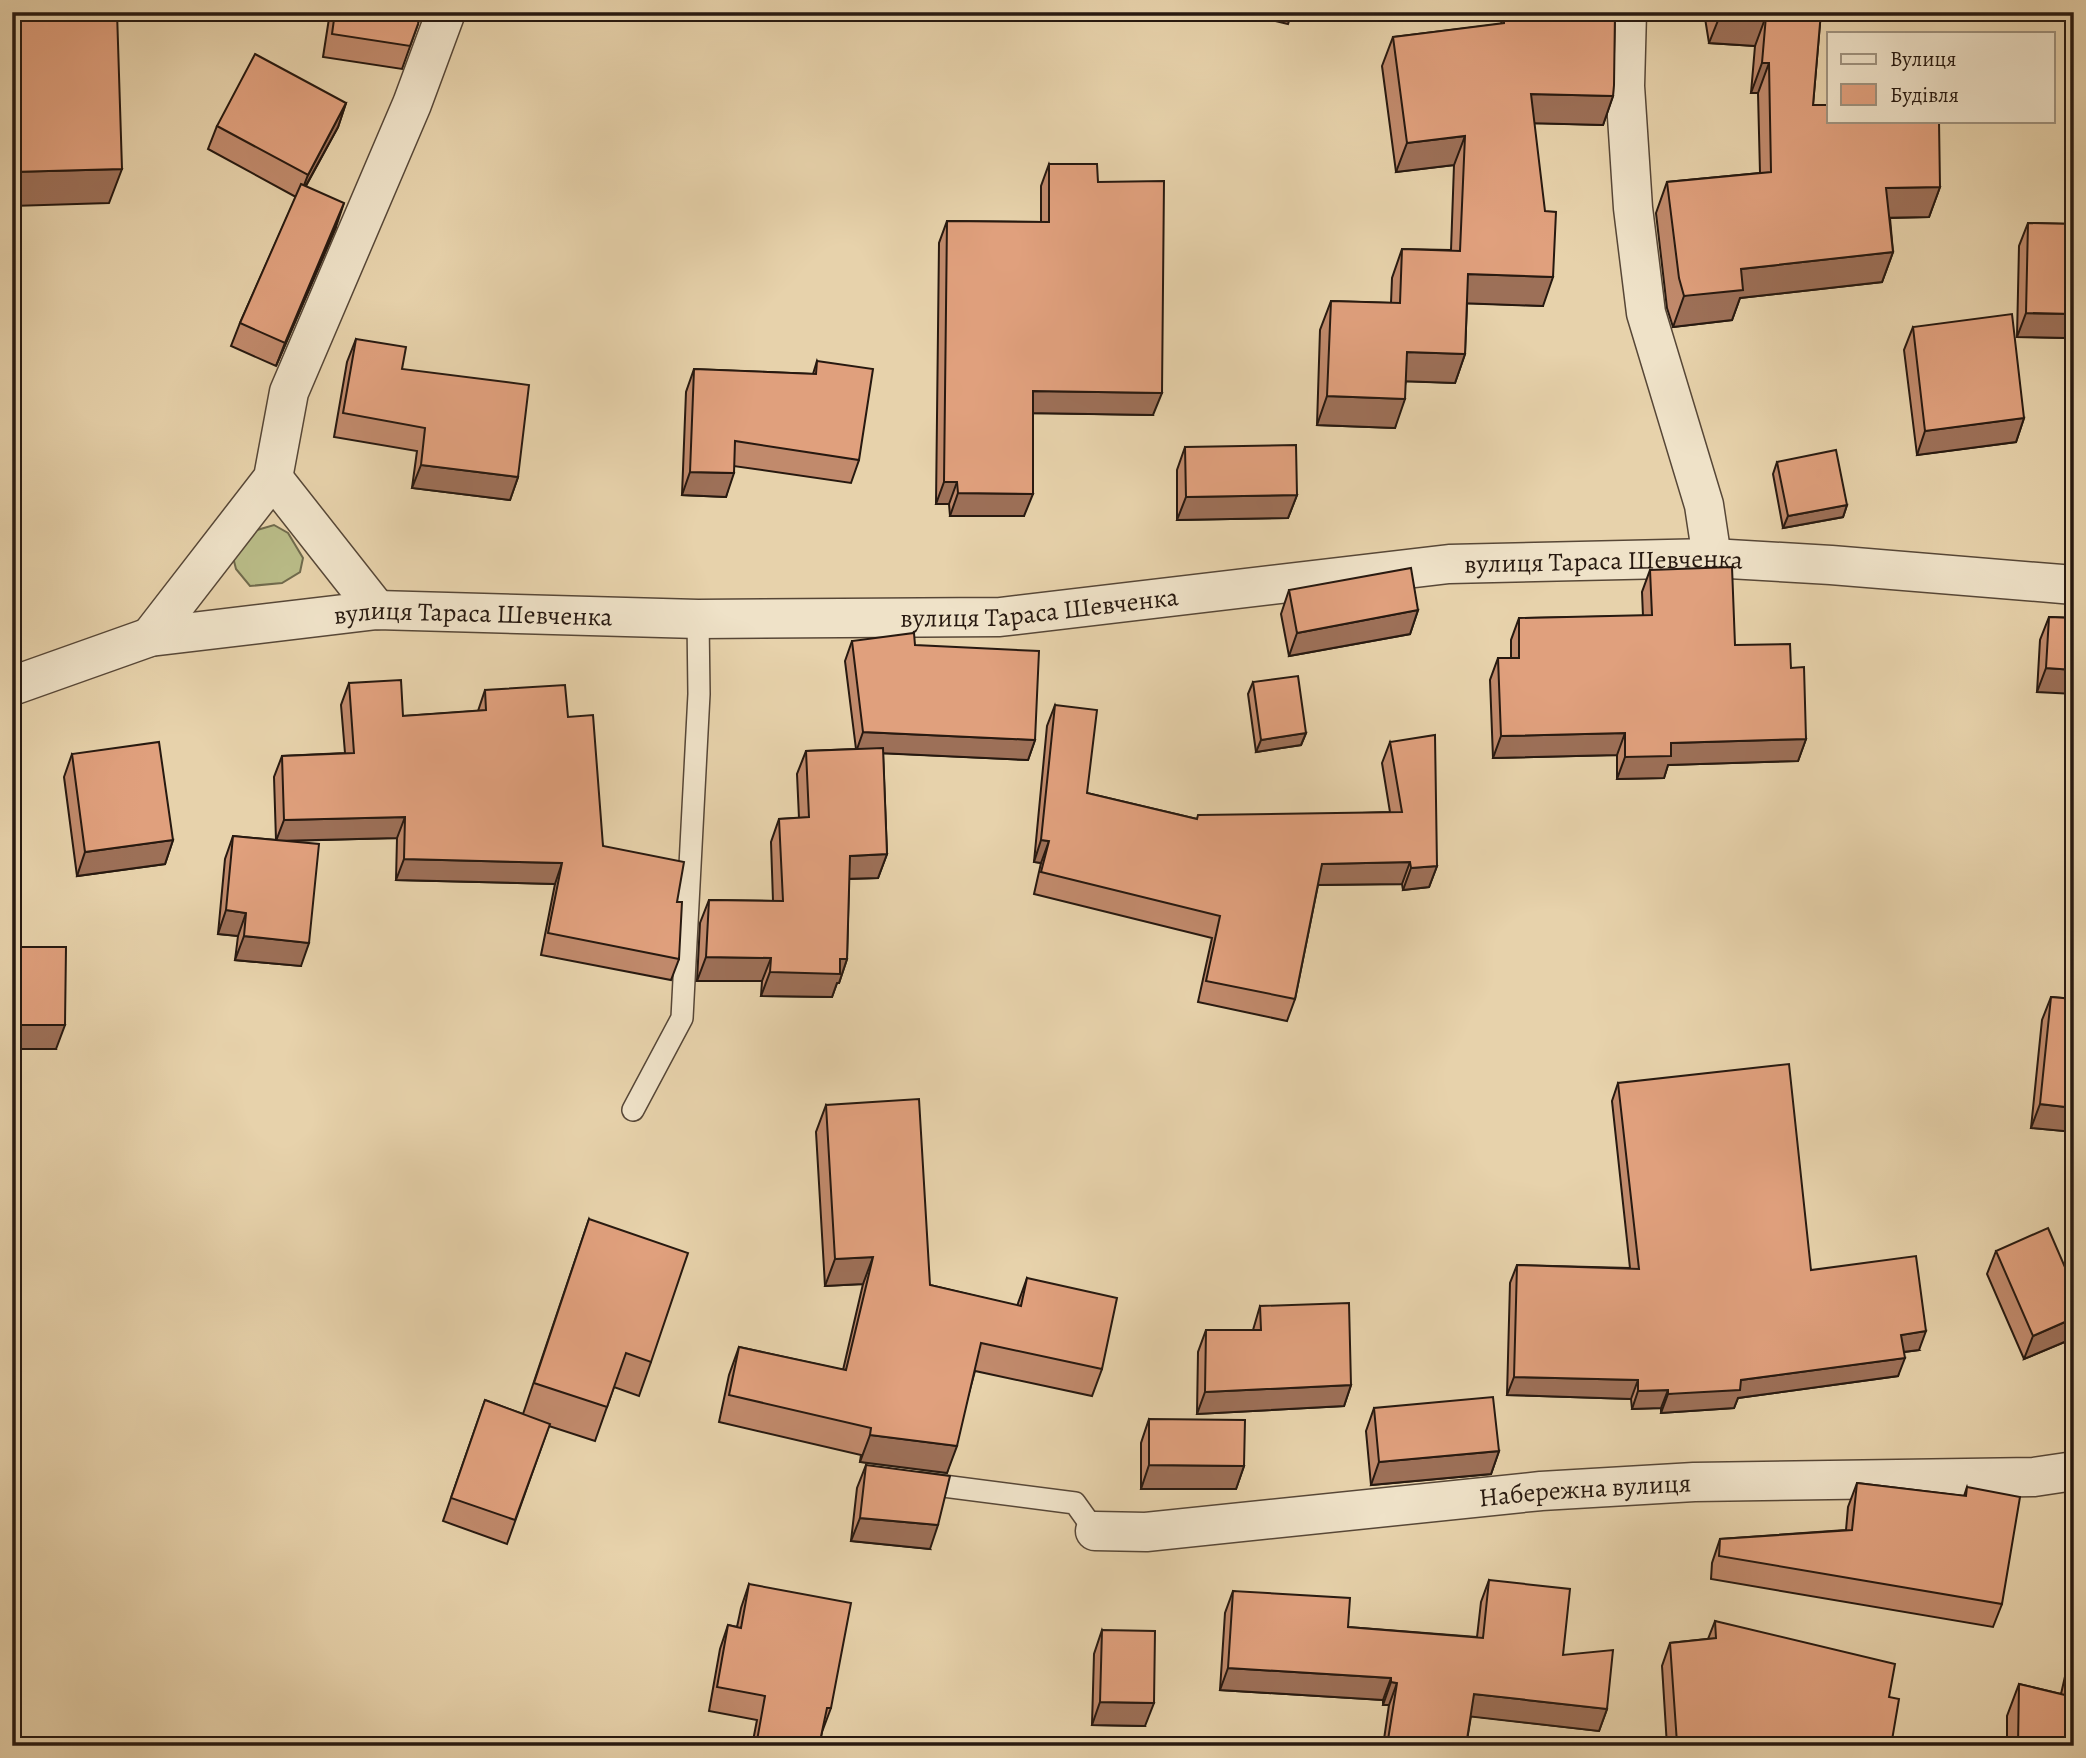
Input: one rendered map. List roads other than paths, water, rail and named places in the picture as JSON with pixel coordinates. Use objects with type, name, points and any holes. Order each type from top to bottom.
[{"type":"street","points":[[150,637],[273,478],[289,392],[412,104],[446,12]]},
{"type":"street","points":[[1628,12],[1625,86],[1633,208],[1646,313],[1704,505],[1712,558]]},
{"type":"street","points":[[273,478],[377,610]]},
{"type":"street","name":"вулиця Тараса Шевченка","points":[[12,686],[150,637],[377,610],[698,619],[1000,617],[1448,564],[1712,558],[1832,565],[2074,586]]},
{"type":"street","name":"Набережна вулиця","points":[[1095,1531],[1146,1532],[1541,1491],[1919,1476],[2034,1477],[2074,1471]]},
{"type":"lane","points":[[633,1110],[682,1018],[699,708],[698,619]]},
{"type":"lane","points":[[897,1480],[1075,1503],[1095,1531]]}]
